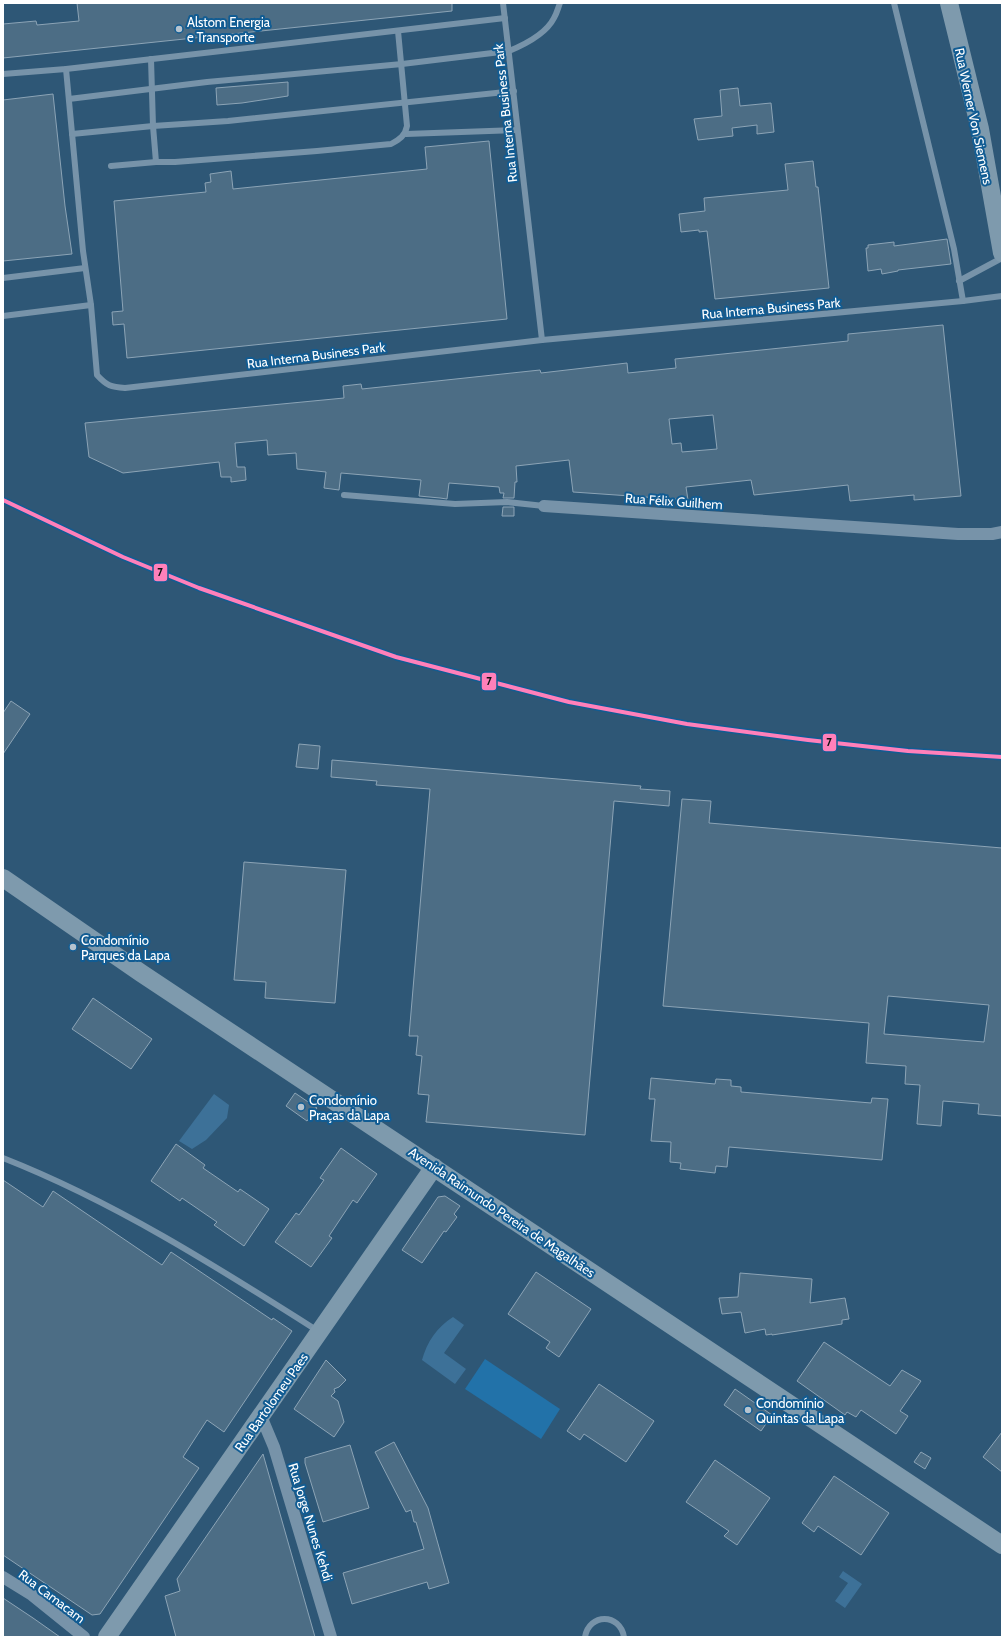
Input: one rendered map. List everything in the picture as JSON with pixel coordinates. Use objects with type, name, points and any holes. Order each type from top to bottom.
[{"type":"street","name":"Rua Werner Von Siemens","points":[[950,3],[980,129],[1002,253]]},
{"type":"street","name":"Rua Félix Guilhem","points":[[544,506],[958,534],[992,534],[1002,532]]},
{"type":"street","name":"Avenida Raimundo Pereira de Magalhães","points":[[3,878],[141,973],[1002,1545]]},
{"type":"street","name":"Rua Bartolomeu Paes","points":[[108,1637],[434,1167]]},
{"type":"street","name":"Rua Jorge Nunes Kehdi","points":[[261,1416],[274,1447],[331,1637]]},
{"type":"street","name":"Rua Camacam","points":[[3,1577],[32,1595],[84,1637]]},
{"type":"lane","name":"Rua Interna Business Park","points":[[504,3],[517,130],[542,340]]},
{"type":"lane","points":[[69,98],[207,82],[402,64],[509,50],[523,46],[548,26],[554,18],[560,3]]},
{"type":"lane","points":[[894,3],[954,249],[963,301]]},
{"type":"lane","points":[[3,74],[66,69],[505,18]]},
{"type":"lane","points":[[111,166],[317,151],[391,144],[400,140],[406,134],[408,126],[398,31]]},
{"type":"lane","points":[[151,59],[153,126],[156,162]]},
{"type":"lane","points":[[3,316],[90,305],[85,268],[66,69]]},
{"type":"lane","points":[[72,134],[153,126],[228,121],[514,91]]},
{"type":"lane","points":[[406,134],[517,130]]},
{"type":"lane","points":[[959,281],[1002,258]]},
{"type":"lane","points":[[3,278],[85,268]]},
{"type":"lane","name":"Rua Interna Business Park","points":[[90,305],[97,375],[103,382],[111,387],[125,388],[542,340],[963,301],[1002,296]]},
{"type":"lane","name":"Rua Félix Guilhem","points":[[344,495],[455,504],[507,502],[544,506]]},
{"type":"lane","points":[[3,1158],[86,1194],[146,1226],[196,1254],[320,1332]]},
{"type":"lane","points":[[585,1637],[590,1626],[595,1622],[601,1619],[608,1619],[619,1625],[623,1631],[624,1637]]},
{"type":"shaded area","points":[[214,1094],[229,1105],[227,1118],[206,1140],[192,1149],[179,1141]]},
{"type":"shaded area","points":[[453,1317],[464,1325],[444,1353],[466,1369],[455,1384],[422,1360],[430,1341],[437,1330]]},
{"type":"shaded area","points":[[485,1359],[560,1409],[541,1439],[465,1389]]},
{"type":"shaded area","points":[[843,1571],[862,1584],[845,1608],[835,1601],[848,1583],[839,1577]]},
{"type":"building","name":"Alstom Energia e Transporte","points":[[77,3],[452,3],[452,11],[3,58],[3,24],[36,21],[37,25],[79,21]]},
{"type":"building","points":[[288,82],[288,96],[217,105],[216,88]]},
{"type":"building","points":[[738,88],[740,106],[771,103],[774,132],[757,134],[757,125],[732,128],[733,136],[698,140],[694,119],[722,116],[720,90]]},
{"type":"building","points":[[53,94],[65,206],[72,254],[3,261],[3,100]]},
{"type":"building","points":[[489,141],[507,319],[127,358],[124,324],[113,325],[112,312],[123,311],[114,201],[206,192],[205,183],[211,182],[210,174],[231,171],[233,189],[427,169],[425,147]]},
{"type":"building","points":[[813,161],[816,187],[818,187],[829,288],[715,299],[707,231],[699,232],[699,230],[681,232],[679,214],[705,211],[704,198],[788,190],[785,164]]},
{"type":"building","points":[[947,239],[951,264],[898,270],[882,274],[881,269],[868,271],[866,248],[868,248],[868,245],[894,242],[894,246]]},
{"type":"building","points":[[943,325],[961,496],[914,500],[914,495],[850,501],[848,485],[754,495],[751,480],[686,487],[688,500],[573,492],[569,460],[516,466],[517,482],[515,482],[514,498],[503,498],[504,493],[500,493],[499,487],[449,483],[447,499],[419,496],[421,480],[341,473],[339,490],[324,488],[326,472],[297,469],[296,453],[268,455],[267,440],[235,443],[237,467],[245,467],[246,480],[231,482],[231,477],[221,477],[219,462],[123,473],[89,457],[85,423],[344,398],[343,386],[361,384],[362,389],[540,370],[541,373],[627,363],[628,373],[676,368],[675,359],[848,341],[848,334]],"holes":[[[713,415],[717,449],[682,452],[681,443],[672,444],[669,419]]]},
{"type":"building","points":[[503,507],[514,507],[514,516],[502,516]]},
{"type":"building","points":[[11,701],[30,714],[3,754],[3,713]]},
{"type":"building","points":[[299,744],[320,746],[318,769],[296,767]]},
{"type":"building","points":[[332,760],[641,786],[640,789],[670,791],[669,806],[614,801],[585,1135],[426,1122],[429,1095],[418,1094],[422,1056],[416,1055],[418,1036],[409,1036],[430,789],[376,785],[377,781],[331,777]]},
{"type":"building","points":[[682,799],[711,801],[709,823],[1002,848],[1002,1116],[978,1114],[979,1104],[943,1101],[941,1126],[917,1124],[920,1085],[905,1084],[906,1066],[866,1063],[869,1023],[663,1006]],"holes":[[[888,996],[989,1005],[984,1042],[884,1034]]]},
{"type":"building","points":[[244,862],[346,870],[335,1003],[265,998],[266,982],[234,980]]},
{"type":"building","points":[[93,998],[152,1039],[131,1069],[72,1029]]},
{"type":"building","points":[[651,1078],[715,1084],[716,1079],[731,1080],[731,1086],[741,1087],[741,1092],[871,1103],[872,1098],[888,1099],[882,1160],[729,1147],[727,1167],[716,1166],[715,1173],[680,1169],[681,1163],[670,1162],[671,1142],[651,1141],[655,1099],[649,1099]]},
{"type":"building","name":"Condomínio Praças da Lapa","points":[[295,1093],[317,1108],[307,1121],[286,1106]]},
{"type":"building","points":[[176,1144],[205,1165],[203,1168],[238,1192],[240,1189],[269,1209],[244,1246],[214,1225],[217,1222],[182,1198],[180,1201],[151,1181]]},
{"type":"building","points":[[341,1148],[377,1174],[357,1203],[353,1200],[329,1236],[332,1238],[311,1267],[275,1242],[296,1213],[299,1215],[324,1180],[320,1178]]},
{"type":"building","points":[[3,1180],[43,1207],[53,1191],[162,1265],[171,1252],[272,1320],[273,1318],[292,1331],[224,1432],[207,1420],[183,1457],[199,1468],[100,1614],[92,1615],[3,1555]]},
{"type":"building","points":[[445,1196],[460,1206],[454,1214],[457,1217],[446,1232],[444,1231],[422,1263],[402,1250],[438,1197]]},
{"type":"building","points":[[536,1272],[591,1309],[559,1357],[546,1348],[550,1342],[508,1314]]},
{"type":"building","points":[[740,1273],[812,1279],[810,1303],[845,1298],[849,1319],[842,1320],[842,1324],[772,1335],[766,1335],[765,1329],[745,1333],[741,1312],[722,1314],[719,1298],[738,1297]]},
{"type":"building","points":[[824,1342],[890,1386],[902,1370],[921,1381],[900,1411],[908,1416],[896,1434],[861,1410],[856,1417],[847,1412],[845,1415],[797,1381]]},
{"type":"building","points":[[326,1360],[346,1380],[339,1387],[334,1389],[335,1392],[331,1396],[338,1401],[344,1422],[334,1437],[294,1409]]},
{"type":"building","points":[[599,1384],[654,1421],[626,1462],[584,1434],[580,1440],[567,1431]]},
{"type":"building","name":"Condomínio Quintas da Lapa","points":[[735,1389],[772,1415],[761,1431],[724,1405]]},
{"type":"building","points":[[1002,1432],[1002,1472],[983,1457]]},
{"type":"building","points":[[394,1442],[428,1508],[449,1583],[429,1589],[427,1582],[352,1604],[343,1573],[424,1549],[411,1510],[406,1512],[375,1452]]},
{"type":"building","points":[[350,1445],[369,1508],[323,1522],[305,1463],[305,1458]]},
{"type":"building","points":[[921,1452],[931,1458],[925,1469],[914,1462]]},
{"type":"building","points":[[263,1454],[315,1637],[176,1637],[165,1596],[180,1591],[177,1579]]},
{"type":"building","points":[[715,1460],[770,1498],[737,1545],[724,1536],[729,1531],[686,1502]]},
{"type":"building","points":[[834,1476],[889,1513],[861,1555],[818,1526],[814,1532],[802,1523]]},
{"type":"building","points":[[3,1598],[33,1618],[60,1637],[3,1637]]},
{"type":"transit line","name":"7","points":[[3,500],[123,557],[199,588],[396,657],[569,702],[687,724],[808,740],[908,751],[1002,757]]},
{"type":"place","name":"Alstom Energia e Transporte","points":[[179,29]]},
{"type":"place","name":"Condomínio Parques da Lapa","points":[[73,947]]},
{"type":"place","name":"Condomínio Praças da Lapa","points":[[301,1107]]},
{"type":"place","name":"Condomínio Quintas da Lapa","points":[[748,1410]]}]
